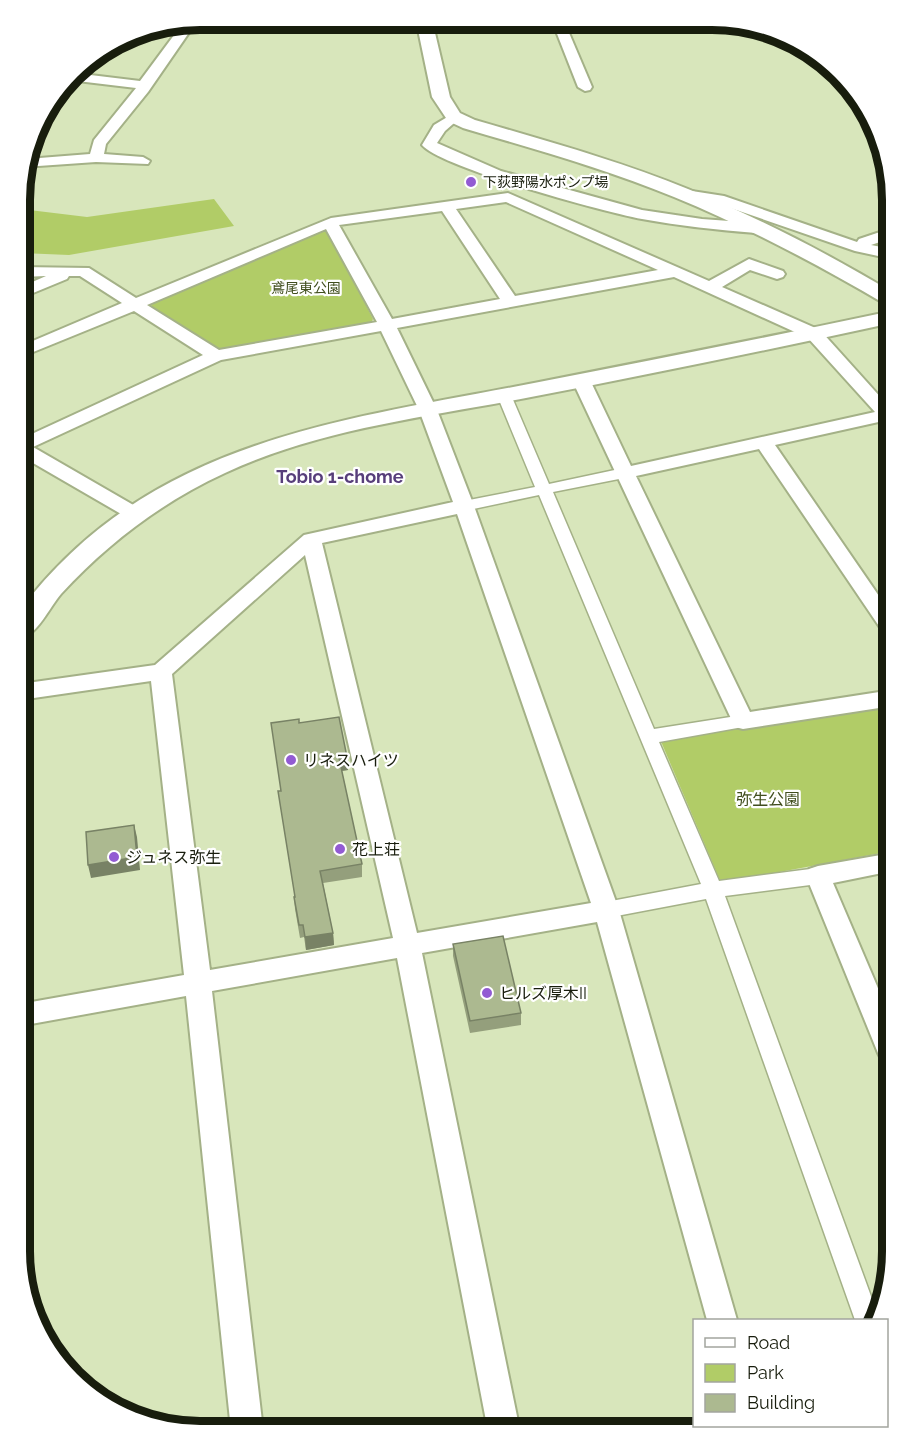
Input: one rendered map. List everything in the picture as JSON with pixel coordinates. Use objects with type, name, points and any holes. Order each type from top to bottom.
[{"type":"street","points":[[426,30],[441,97],[454,117],[469,124],[583,159],[679,193],[756,228],[844,272],[882,294]]},
{"type":"street","points":[[562,30],[585,87]]},
{"type":"street","points":[[96,158],[99,143],[143,89],[184,31]]},
{"type":"street","points":[[82,78],[144,85]]},
{"type":"street","points":[[454,117],[439,128],[429,145],[459,160],[496,174],[641,214],[702,224],[756,228]]},
{"type":"street","points":[[35,162],[96,158],[143,161]]},
{"type":"street","points":[[679,193],[719,199],[861,248],[882,252]]},
{"type":"street","points":[[30,348],[331,224],[508,197],[814,334],[882,409]]},
{"type":"street","points":[[447,206],[510,302]]},
{"type":"street","points":[[331,224],[387,325],[428,410],[464,506],[606,910],[722,1319]]},
{"type":"street","points":[[861,248],[865,242],[882,236]]},
{"type":"street","points":[[711,287],[749,264],[777,274]]},
{"type":"street","points":[[30,289],[75,271]]},
{"type":"street","points":[[30,272],[83,271],[216,356]]},
{"type":"street","points":[[30,443],[216,356],[675,272]]},
{"type":"street","points":[[30,614],[66,572],[100,539],[135,514],[179,487],[221,467],[295,438],[365,420],[428,410],[882,319]]},
{"type":"street","points":[[581,380],[743,721]]},
{"type":"street","points":[[504,395],[713,890],[867,1319]]},
{"type":"street","points":[[30,691],[160,672],[311,539],[763,442],[882,420]]},
{"type":"street","points":[[763,442],[882,615]]},
{"type":"street","points":[[30,452],[135,514]]},
{"type":"street","points":[[311,539],[408,947],[502,1421]]},
{"type":"street","points":[[160,672],[198,982],[246,1421]]},
{"type":"street","points":[[648,737],[882,700]]},
{"type":"street","points":[[30,1013],[408,947],[713,890],[818,876],[882,864]]},
{"type":"street","points":[[818,876],[882,1029]]},
{"type":"green space","points":[[214,199],[234,226],[69,255],[30,253],[30,210],[87,217]]},
{"type":"green space","name":"鳶尾東公園","points":[[323,230],[329,231],[373,319],[371,323],[224,351],[151,306],[154,302]]},
{"type":"green space","name":"弥生公園","points":[[882,707],[882,853],[721,883],[660,739]]},
{"type":"building","points":[[339,717],[347,757],[339,758],[362,864],[320,871],[333,933],[305,937],[303,925],[299,925],[294,897],[278,791],[281,791],[271,723],[299,719],[299,723]]},
{"type":"building","points":[[134,825],[137,857],[88,865],[86,832]]},
{"type":"building","name":"ヒルズ厚木II","points":[[503,936],[521,1013],[470,1021],[453,944]]},
{"type":"place","name":"下荻野陽水ポンプ場","points":[[471,182]]},
{"type":"place","name":"リネスハイツ","points":[[291,760]]},
{"type":"place","name":"花上荘","points":[[340,849]]},
{"type":"place","name":"ジュネス弥生","points":[[114,857]]},
{"type":"place","name":"ヒルズ厚木II","points":[[487,993]]},
{"type":"district","name":"Tobio 1-chome","points":[[340,476]]}]
